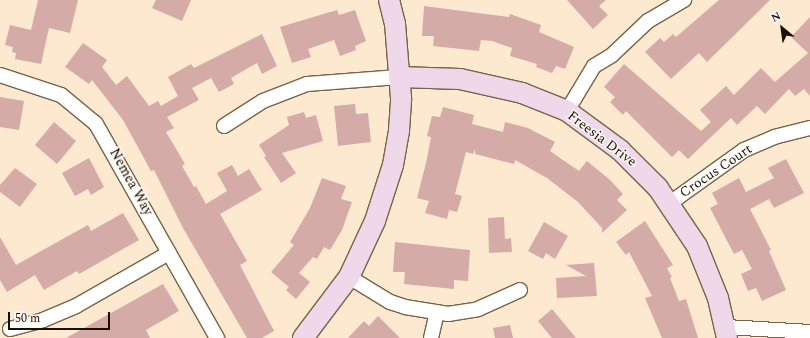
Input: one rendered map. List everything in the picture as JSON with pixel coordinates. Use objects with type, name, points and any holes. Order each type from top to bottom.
[{"type":"street","points":[[303,338],[349,277],[375,222],[393,165],[399,130],[399,77],[395,24],[389,0]]},
{"type":"street","points":[[567,111],[594,66],[612,54],[648,21],[684,0]]},
{"type":"street","name":"Nemea Way","points":[[0,75],[60,95],[96,124],[217,338]]},
{"type":"street","points":[[224,126],[263,101],[300,86],[323,82],[399,77]]},
{"type":"street","name":"Freesia Drive","points":[[399,77],[460,79],[491,84],[567,111],[620,150],[644,172],[670,203],[700,253],[714,286],[727,333]]},
{"type":"street","name":"Crocus Court","points":[[670,203],[744,150],[774,137],[810,128]]},
{"type":"street","points":[[10,328],[44,320],[76,306],[169,253]]},
{"type":"street","points":[[349,277],[390,302],[437,313],[463,312],[478,309],[520,290]]},
{"type":"street","points":[[431,338],[437,313]]},
{"type":"street","points":[[727,333],[810,332]]},
{"type":"building","points":[[38,0],[78,0],[70,33],[49,28],[41,64],[15,59],[16,53],[12,52],[13,47],[5,45],[10,25],[31,30]]},
{"type":"building","points":[[156,0],[191,0],[182,21],[152,8]]},
{"type":"building","points":[[567,0],[606,0],[599,6],[608,15],[593,29]]},
{"type":"building","points":[[719,0],[770,0],[707,62],[699,53],[671,79],[645,52],[660,38],[664,42],[673,34],[676,37]]},
{"type":"building","points":[[424,6],[509,17],[510,14],[541,25],[539,32],[574,47],[565,69],[556,66],[552,73],[536,67],[537,64],[510,56],[512,48],[492,41],[481,40],[479,51],[433,46],[434,36],[422,36]]},
{"type":"building","points":[[337,10],[339,15],[355,10],[366,41],[355,46],[356,50],[340,56],[334,40],[308,49],[311,57],[292,63],[280,27]]},
{"type":"building","points":[[810,17],[810,96],[804,89],[795,96],[789,89],[765,114],[757,106],[737,125],[731,118],[688,159],[679,150],[672,157],[626,111],[623,115],[610,102],[615,97],[604,87],[624,64],[701,131],[711,122],[700,110],[726,86],[734,95],[761,68],[775,82],[808,53],[791,37]]},
{"type":"building","points":[[262,34],[277,66],[262,74],[257,63],[231,78],[234,84],[219,92],[211,78],[192,88],[199,100],[167,117],[174,128],[166,132],[185,164],[182,166],[206,204],[227,191],[217,173],[232,165],[238,176],[249,169],[262,190],[220,214],[247,261],[240,265],[274,331],[262,338],[247,338],[183,228],[154,170],[151,171],[123,120],[92,80],[89,84],[65,67],[83,43],[107,60],[102,67],[116,85],[127,76],[149,106],[158,101],[161,106],[178,96],[168,77],[191,64],[194,68]]},
{"type":"building","points":[[0,97],[24,101],[19,130],[0,127]]},
{"type":"building","points":[[355,104],[356,114],[368,113],[371,142],[338,146],[334,106]]},
{"type":"building","points":[[443,107],[474,115],[472,124],[503,132],[505,122],[528,128],[555,142],[550,151],[579,171],[587,161],[610,180],[623,194],[617,200],[627,210],[602,233],[602,228],[578,202],[547,178],[515,160],[514,164],[475,154],[475,149],[473,154],[466,152],[455,194],[462,196],[457,212],[449,210],[447,219],[425,213],[429,201],[417,198],[431,137],[427,136],[432,116],[440,117]]},
{"type":"building","points":[[304,112],[306,118],[316,115],[323,141],[282,153],[296,173],[281,183],[264,157],[266,156],[259,145],[289,125],[287,117]]},
{"type":"building","points":[[54,122],[76,141],[57,164],[35,145]]},
{"type":"building","points":[[89,158],[104,187],[91,195],[88,189],[75,196],[62,173]]},
{"type":"building","points":[[786,159],[804,193],[774,208],[769,199],[750,209],[771,250],[769,251],[786,290],[762,301],[756,288],[748,291],[741,274],[752,269],[742,250],[734,254],[710,208],[718,204],[712,193],[739,178],[746,192],[774,178],[768,168]]},
{"type":"building","points":[[15,168],[37,184],[20,207],[0,192],[0,185]]},
{"type":"building","points":[[322,178],[346,186],[341,199],[352,202],[342,230],[330,250],[324,247],[317,259],[313,257],[299,273],[310,282],[296,299],[286,290],[289,287],[271,272],[294,245],[290,242],[310,208]]},
{"type":"building","points":[[123,213],[139,240],[79,274],[77,271],[44,290],[35,275],[7,292],[0,280],[0,237],[16,265],[88,225],[91,231]]},
{"type":"building","points":[[504,217],[505,239],[511,238],[512,252],[489,253],[488,218]]},
{"type":"building","points":[[645,221],[673,265],[667,268],[672,277],[670,278],[679,301],[686,299],[698,338],[662,338],[645,298],[652,296],[629,252],[626,255],[616,242]]},
{"type":"building","points":[[544,222],[568,236],[555,259],[546,253],[543,259],[528,251]]},
{"type":"building","points":[[395,242],[470,250],[468,281],[454,280],[454,289],[404,284],[405,272],[393,272]]},
{"type":"building","points":[[594,263],[597,296],[557,298],[556,278],[586,276],[566,265]]},
{"type":"building","points":[[163,284],[179,311],[146,330],[150,338],[66,338]]},
{"type":"building","points":[[552,309],[576,338],[552,338],[538,321]]},
{"type":"building","points":[[378,316],[400,338],[348,338],[364,321],[369,326]]},
{"type":"building","points":[[510,325],[513,338],[495,338],[493,328]]}]
